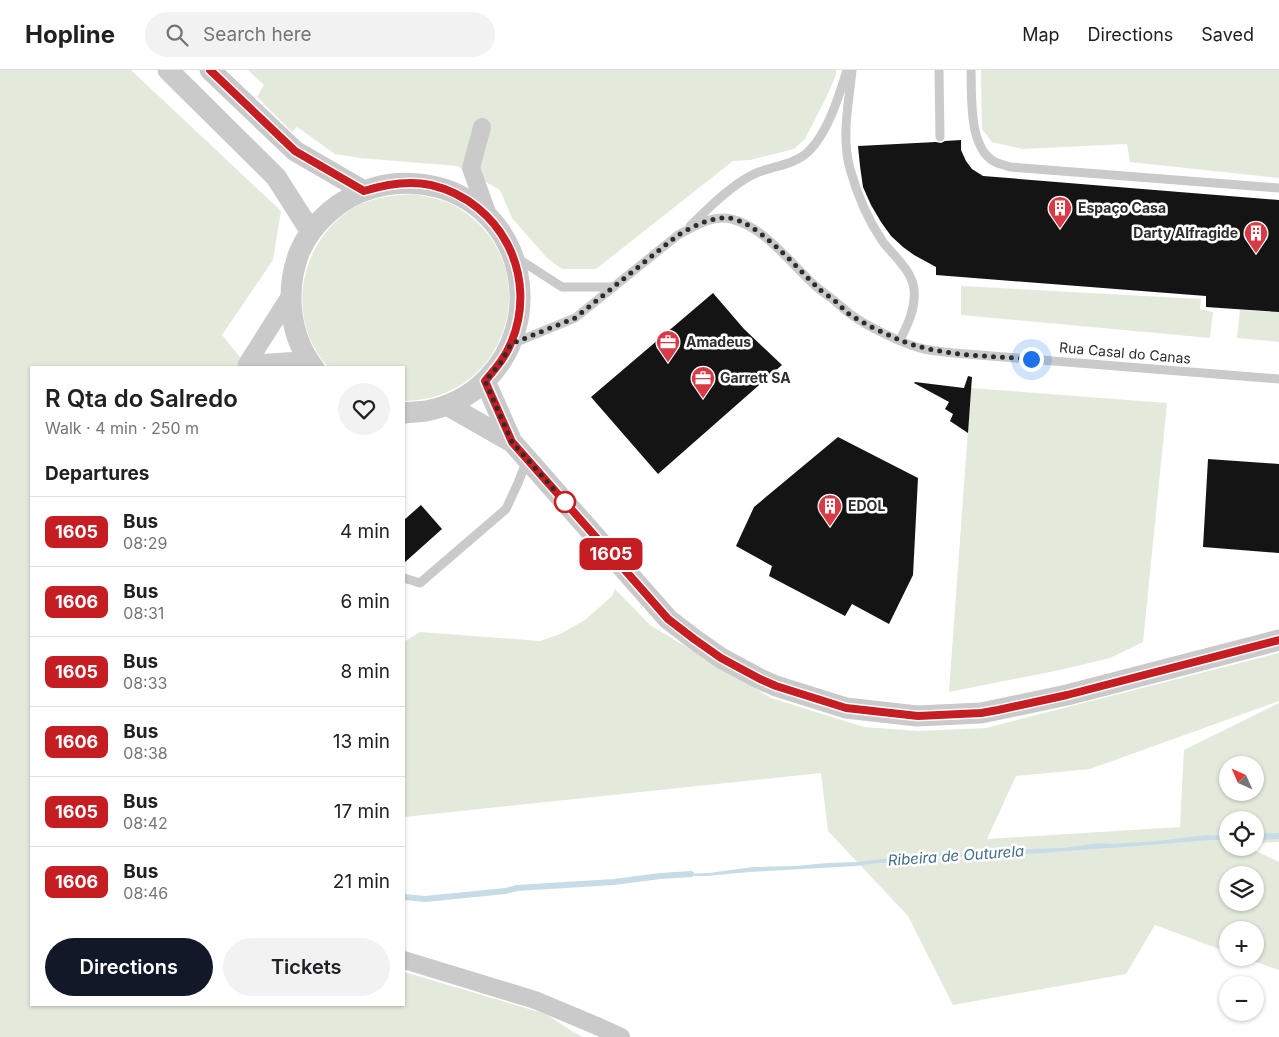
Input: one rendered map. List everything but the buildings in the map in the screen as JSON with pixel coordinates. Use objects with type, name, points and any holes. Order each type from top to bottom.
[{"type":"street","points":[[168,70],[276,177],[311,232]]},
{"type":"street","points":[[210,70],[295,151],[364,191]]},
{"type":"street","points":[[482,127],[471,168],[489,218]]},
{"type":"street","points":[[290,296],[247,364],[311,364],[298,340],[292,318],[290,296],[293,274],[300,252],[311,232],[326,215],[344,201],[364,191],[386,184],[408,182],[430,185],[452,192],[472,203],[489,218],[503,236],[513,256],[519,277],[521,300],[518,322],[511,344],[500,364],[485,381],[468,395],[448,405],[426,411],[405,413]]},
{"type":"street","points":[[485,381],[512,442]]},
{"type":"street","points":[[448,405],[512,442],[668,619],[694,639],[721,658],[760,679],[846,708],[918,716],[981,713],[1067,695],[1279,640]]},
{"type":"street","points":[[405,960],[535,1000],[620,1037]]},
{"type":"lane","points":[[684,232],[718,200],[751,175],[767,168],[793,161],[807,153],[819,138],[837,103],[847,70]]},
{"type":"lane","points":[[852,70],[845,142],[846,154],[856,191],[884,242],[910,276],[914,287],[914,302],[910,320],[900,340]]},
{"type":"lane","points":[[939,70],[940,137]]},
{"type":"lane","points":[[971,70],[972,110],[978,142],[984,153],[994,162],[1010,167],[1279,188]]},
{"type":"lane","name":"Rua Casal do Canas","points":[[511,344],[575,318],[678,235],[713,219],[729,218],[744,223],[757,231],[849,314],[872,327],[923,349],[1279,379]]},
{"type":"lane","points":[[513,256],[562,287],[614,287]]},
{"type":"lane","points":[[405,578],[420,583],[506,509],[528,459]]},
{"type":"green space","points":[[0,70],[131,70],[281,211],[273,260],[222,335],[247,366],[30,366],[30,1006],[405,1006],[405,972],[546,1014],[583,1037],[0,1037]]},
{"type":"green space","points":[[248,70],[836,70],[836,75],[805,139],[794,149],[750,160],[733,161],[596,269],[562,269],[548,259],[512,218],[500,190],[457,166],[360,158],[335,154],[297,127],[292,132],[257,97],[264,85]]},
{"type":"green space","points":[[981,70],[1279,70],[1279,178],[1130,162],[1127,144],[1022,149],[992,142],[982,129]]},
{"type":"green space","points":[[414,194],[440,200],[455,206],[484,230],[502,259],[509,291],[506,323],[493,353],[471,378],[441,395],[405,401],[405,366],[327,366],[310,339],[304,321],[302,302],[308,265],[326,232],[339,218],[355,207],[369,201]]},
{"type":"green space","points":[[961,286],[1201,299],[1200,309],[1213,312],[1210,338],[961,315]]},
{"type":"green space","points":[[1240,310],[1279,312],[1279,342],[1237,338]]},
{"type":"green space","points":[[971,388],[1167,403],[1143,642],[1110,658],[949,692]]},
{"type":"green space","points":[[615,589],[650,625],[771,698],[864,727],[918,731],[986,728],[1279,653],[1279,701],[1090,769],[1016,776],[987,839],[1180,827],[1184,750],[1279,703],[1279,842],[1264,843],[1264,811],[1219,811],[1219,856],[1264,855],[1279,862],[1279,970],[1264,965],[1264,921],[1219,921],[1219,949],[1155,925],[1126,974],[953,1005],[908,916],[828,831],[821,773],[405,817],[405,641],[420,632],[540,641],[560,634],[585,620],[612,596]]},
{"type":"water","points":[[1206,835],[1219,836],[1219,840],[1014,855],[944,856],[905,863],[877,863],[707,876],[684,874],[709,873],[753,867],[857,862],[936,853],[968,853],[998,849],[1063,848],[1100,843],[1156,841]]},
{"type":"waterway","name":"Ribeira de Outurela","points":[[1264,837],[1279,836]]},
{"type":"waterway","points":[[405,897],[425,899],[505,891],[517,888],[614,882],[691,874]]},
{"type":"bus line","name":"1605","points":[[210,70],[295,151],[364,191],[386,184],[408,182],[430,185],[452,192],[472,203],[489,218],[503,236],[513,256],[519,277],[521,300],[518,322],[511,344],[500,364],[485,381],[512,442],[668,619],[721,658],[760,679],[776,686],[846,708],[918,716],[981,713],[1067,695],[1279,640]]},
{"type":"place","name":"Espaço Casa","points":[[1060,229]]},
{"type":"place","name":"Darty Alfragide","points":[[1256,254]]},
{"type":"place","name":"Amadeus","points":[[668,363]]},
{"type":"place","name":"Garrett SA","points":[[703,399]]},
{"type":"place","name":"EDOL","points":[[830,527]]},
{"type":"route","points":[[565,502],[512,442],[485,381],[500,364],[511,344],[575,318],[678,235],[713,219],[729,218],[744,223],[757,231],[849,314],[900,340],[923,349],[1031,359]]}]
